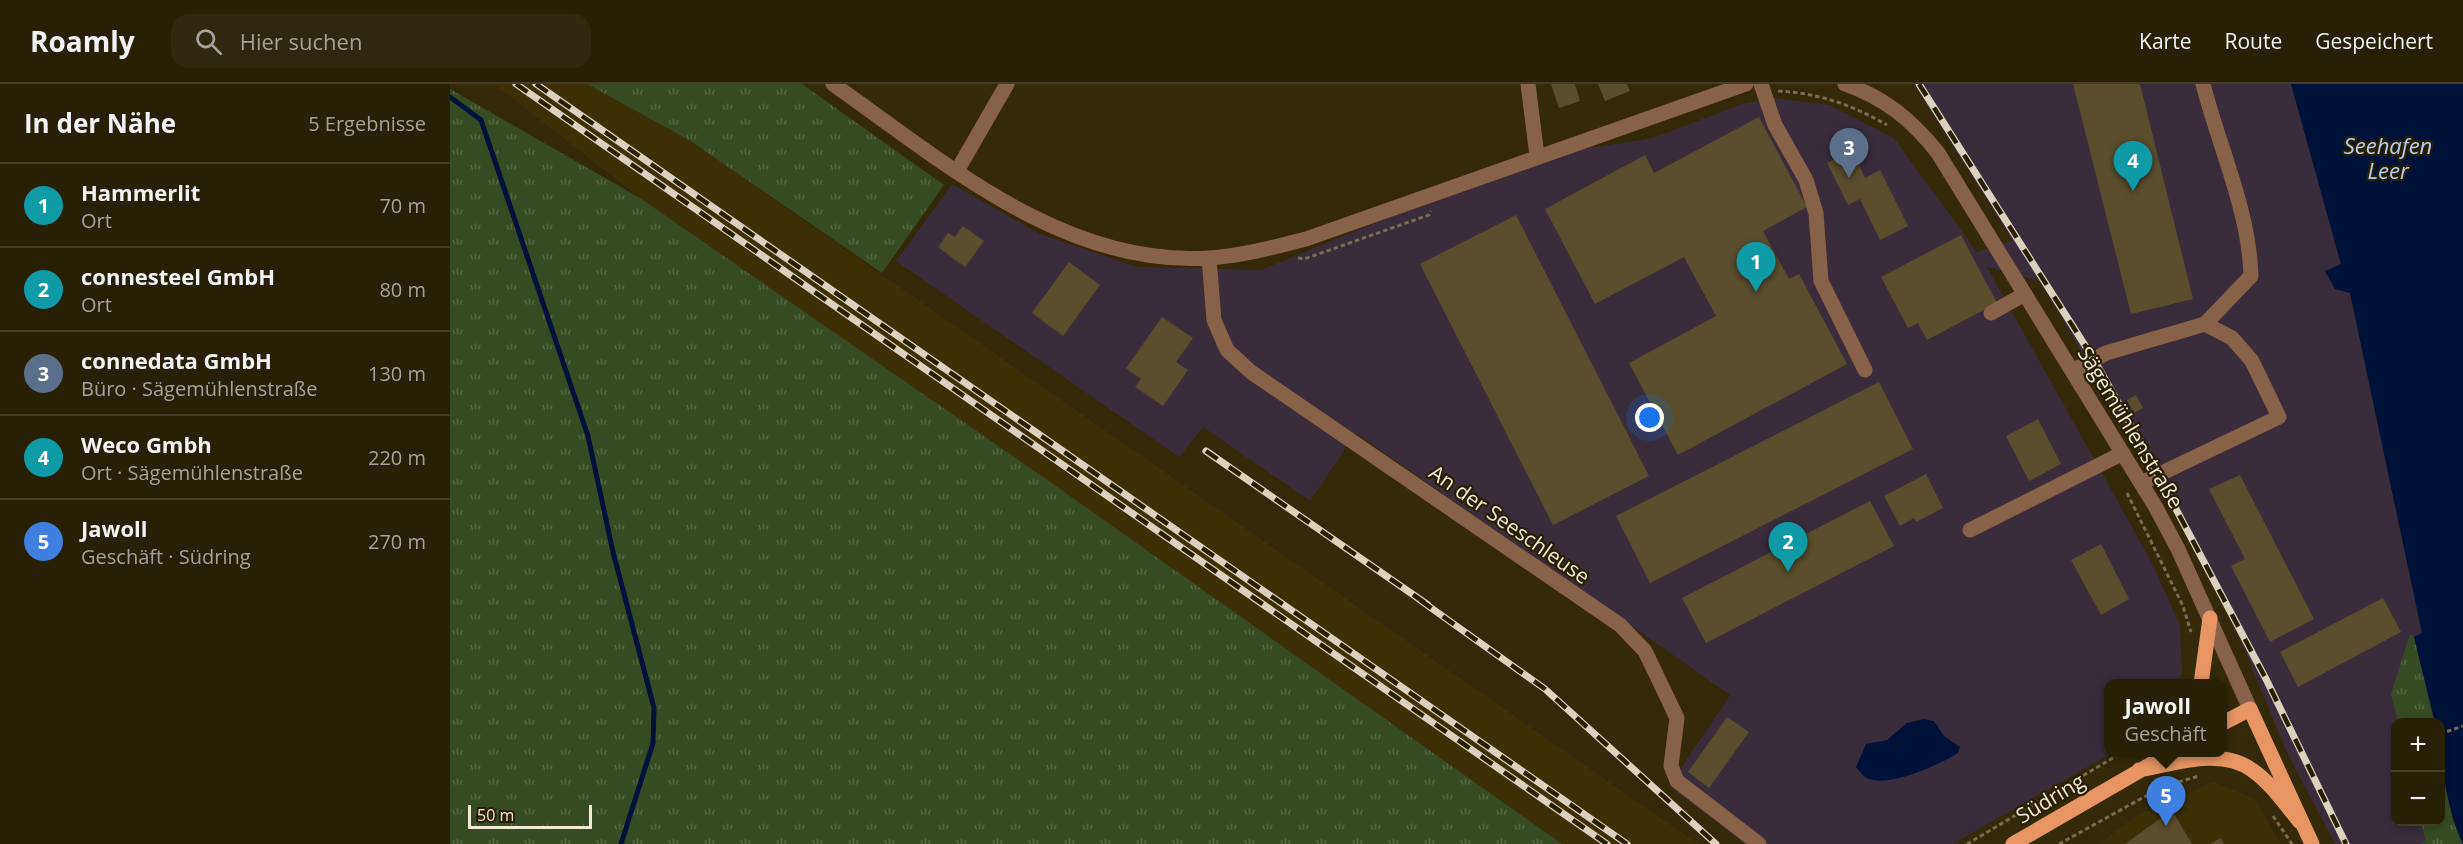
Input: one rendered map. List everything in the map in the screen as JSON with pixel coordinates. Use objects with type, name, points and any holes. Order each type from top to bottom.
[{"type":"main road","points":[[2202,679],[2210,618]]},
{"type":"main road","points":[[2227,721],[2250,709]]},
{"type":"main road","name":"Sägemühlenstraße","points":[[2250,709],[2312,844]]},
{"type":"main road","points":[[2139,770],[2149,757]]},
{"type":"main road","name":"Südring","points":[[2013,844],[2164,757]]},
{"type":"main road","name":"Südring","points":[[2139,770],[2213,757],[2228,759],[2251,769],[2265,780],[2300,822]]},
{"type":"street","points":[[833,84],[957,171],[1020,210],[1062,232],[1164,258],[1209,258],[1247,253],[1306,239],[1746,84]]},
{"type":"street","points":[[957,171],[1007,84]]},
{"type":"street","points":[[1528,84],[1537,156]]},
{"type":"street","points":[[1761,84],[1775,125],[1806,180],[1816,213],[1821,281],[1865,370]]},
{"type":"street","name":"Sägemühlenstraße","points":[[1845,84],[1868,92],[1896,109],[1919,129],[1938,153],[2141,483],[2178,549],[2250,709]]},
{"type":"street","points":[[2072,370],[2106,353],[2205,324],[2251,276],[2251,250],[2239,202],[2203,84]]},
{"type":"street","name":"An der Seeschleuse","points":[[1209,258],[1214,320],[1227,350],[1251,372],[1620,626],[1645,651],[1677,718],[1671,766],[1677,781],[1759,844]]},
{"type":"street","points":[[1991,313],[2025,294]]},
{"type":"street","points":[[2141,483],[2278,417],[2252,361],[2232,338],[2205,324]]},
{"type":"street","points":[[1970,530],[2123,453]]},
{"type":"path","points":[[1827,97],[1856,107],[1888,126]]},
{"type":"path","points":[[2123,486],[2182,606],[2194,640]]},
{"type":"path","points":[[2445,732],[2463,726]]},
{"type":"path","points":[[1967,844],[2116,757]]},
{"type":"path","points":[[2059,844],[2164,786],[2201,775]]},
{"type":"path","points":[[2270,813],[2292,844]]},
{"type":"shaded area","points":[[494,84],[587,84],[689,140],[1698,844],[1562,844],[1046,479],[640,198]]},
{"type":"shaded area","points":[[1914,84],[2291,84],[2341,265],[2325,271],[2335,289],[2350,293],[2422,633],[2414,638],[2434,718],[2391,718],[2391,826],[2445,826],[2445,774],[2453,821],[2463,844],[2335,844],[2286,751],[2241,641],[2195,548],[2040,281],[1987,267],[2151,561],[2180,625],[2182,673],[2179,679],[2104,679],[2105,757],[1953,844],[1745,844],[1669,786],[1730,695],[1356,433],[1310,501],[1203,427],[1179,457],[896,261],[952,184],[1040,234],[1137,267],[1261,270],[1537,156],[1653,138],[1742,104],[1774,98],[1830,105],[1894,138],[1977,252],[2013,241]]},
{"type":"shaded area","points":[[2213,782],[2254,798],[2281,844],[2099,844],[2134,817]]},
{"type":"green space","points":[[587,84],[802,84],[944,185],[882,273],[689,140]]},
{"type":"green space","points":[[450,89],[640,198],[1046,479],[1562,844],[450,844]]},
{"type":"green space","points":[[2410,634],[2414,637],[2433,718],[2397,718],[2391,694]]},
{"type":"green space","points":[[2445,774],[2453,821],[2463,844],[2420,844],[2426,841],[2422,826],[2445,826]]},
{"type":"water","name":"Seehafen Leer","points":[[2291,84],[2463,84],[2463,844],[2452,815],[2445,785],[2445,718],[2434,718],[2414,637],[2422,633],[2350,293],[2335,289],[2325,271],[2341,264]]},
{"type":"water","points":[[1924,719],[1934,721],[1944,736],[1960,747],[1958,753],[1912,774],[1885,780],[1865,777],[1856,767],[1866,744],[1887,740],[1907,723]]},
{"type":"building","points":[[1551,84],[1575,84],[1580,101],[1559,108]]},
{"type":"building","points":[[1598,84],[1627,84],[1630,91],[1605,101]]},
{"type":"building","points":[[2073,84],[2140,84],[2193,299],[2131,314]]},
{"type":"building","points":[[1759,117],[1807,207],[1763,231],[1789,279],[1799,274],[1847,364],[1678,455],[1629,363],[1716,316],[1684,257],[1595,304],[1545,209],[1645,155],[1654,173]]},
{"type":"building","points":[[1852,150],[1865,178],[1880,170],[1908,226],[1880,240],[1860,199],[1848,205],[1827,163]]},
{"type":"building","points":[[1516,215],[1649,476],[1553,525],[1420,264]]},
{"type":"building","points":[[963,226],[984,241],[965,267],[938,247],[948,233],[955,237]]},
{"type":"building","points":[[1961,235],[1997,303],[1927,340],[1918,323],[1908,328],[1881,277]]},
{"type":"building","points":[[1069,262],[1100,285],[1063,336],[1032,313]]},
{"type":"building","points":[[1162,317],[1193,338],[1176,362],[1188,370],[1163,406],[1135,387],[1141,379],[1126,368]]},
{"type":"building","points":[[1879,382],[1913,449],[1650,583],[1616,516]]},
{"type":"building","points":[[2136,395],[2143,408],[2134,413],[2127,400]]},
{"type":"building","points":[[2038,419],[2061,464],[2029,481],[2006,436]]},
{"type":"building","points":[[1926,474],[1943,508],[1916,522],[1914,518],[1900,526],[1884,496]]},
{"type":"building","points":[[2240,475],[2314,619],[2270,642],[2231,566],[2245,559],[2209,489]]},
{"type":"building","points":[[1870,501],[1894,546],[1706,643],[1682,598]]},
{"type":"building","points":[[2101,544],[2129,599],[2101,615],[2071,560]]},
{"type":"building","points":[[2383,598],[2401,632],[2298,687],[2280,652]]},
{"type":"building","points":[[1727,717],[1749,732],[1709,788],[1688,772]]},
{"type":"building","points":[[2172,810],[2192,844],[2125,844]]},
{"type":"building","points":[[2221,838],[2224,844],[2210,844]]},
{"type":"waterway","points":[[450,97],[481,120],[588,436],[613,552],[654,708],[653,743],[621,844]]},
{"type":"railway","points":[[516,84],[1607,844]]},
{"type":"railway","points":[[536,84],[1627,844]]},
{"type":"railway","points":[[1919,84],[2093,358],[2141,443],[2266,679],[2346,844]]},
{"type":"railway","points":[[1206,451],[1428,605]]},
{"type":"railway","points":[[1420,600],[1545,689],[1716,844]]},
{"type":"place","name":"connedata GmbH","points":[[1849,178]]},
{"type":"place","name":"Weco Gmbh","points":[[2133,191]]},
{"type":"place","name":"Hammerlit","points":[[1756,292]]},
{"type":"place","name":"connesteel GmbH","points":[[1788,572]]},
{"type":"place","name":"Jawoll","points":[[2166,826]]}]
